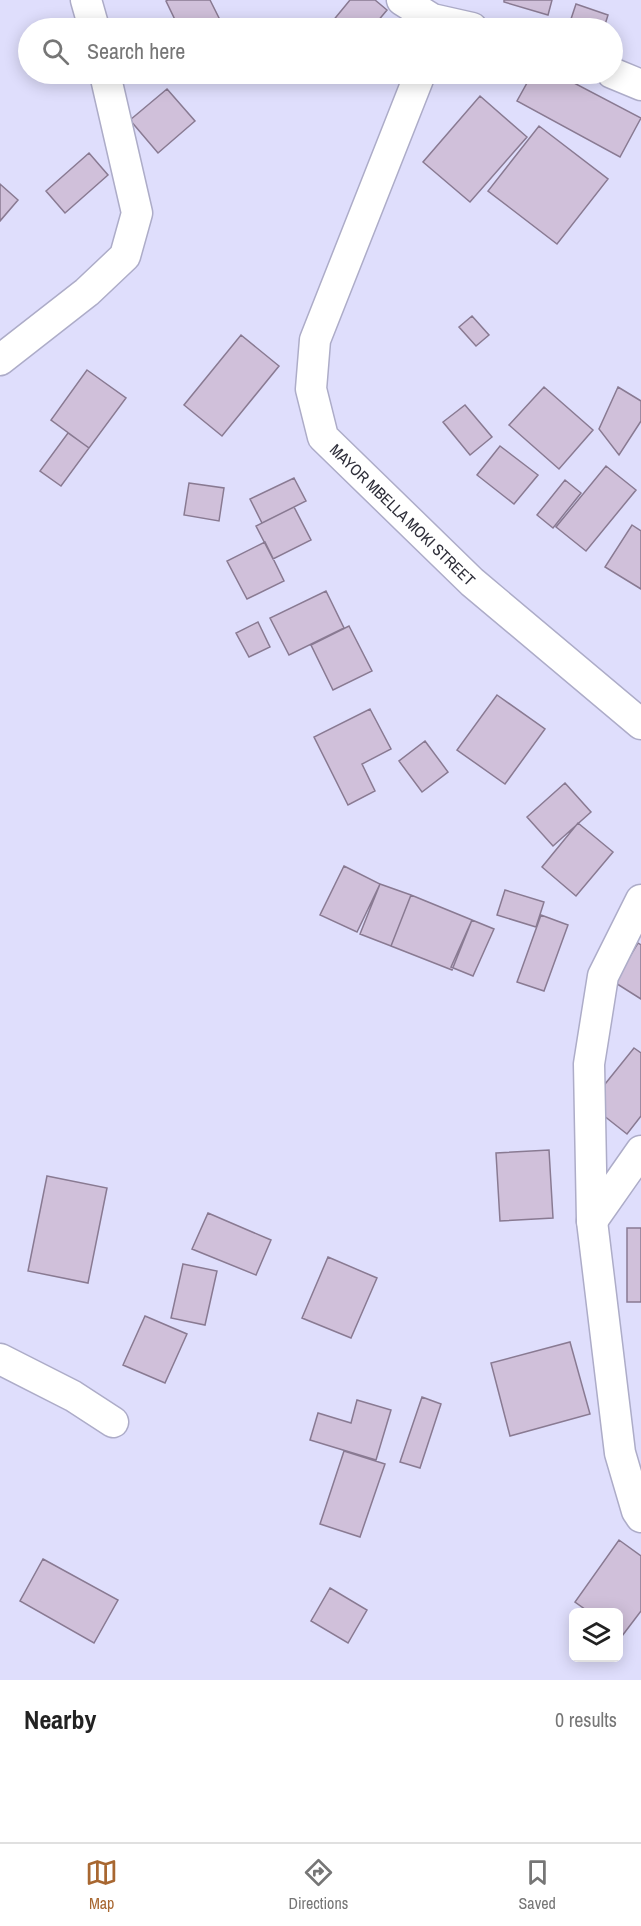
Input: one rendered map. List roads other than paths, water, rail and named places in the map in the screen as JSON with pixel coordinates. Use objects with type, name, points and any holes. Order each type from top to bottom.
[{"type":"street","points":[[86,0],[91,18]]},
{"type":"street","points":[[402,0],[424,18]]},
{"type":"street","points":[[623,78],[641,85]]},
{"type":"street","points":[[0,360],[87,292],[125,256],[137,213],[107,84]]},
{"type":"street","name":"MAYOR MBELLA MOKI STREET","points":[[416,84],[315,340],[311,389],[323,437],[472,582],[641,724]]},
{"type":"street","points":[[641,900],[603,976],[591,1053],[592,1221],[620,1453],[641,1517]]},
{"type":"street","points":[[592,1221],[641,1151]]},
{"type":"street","points":[[0,1359],[73,1396],[113,1422]]}]
